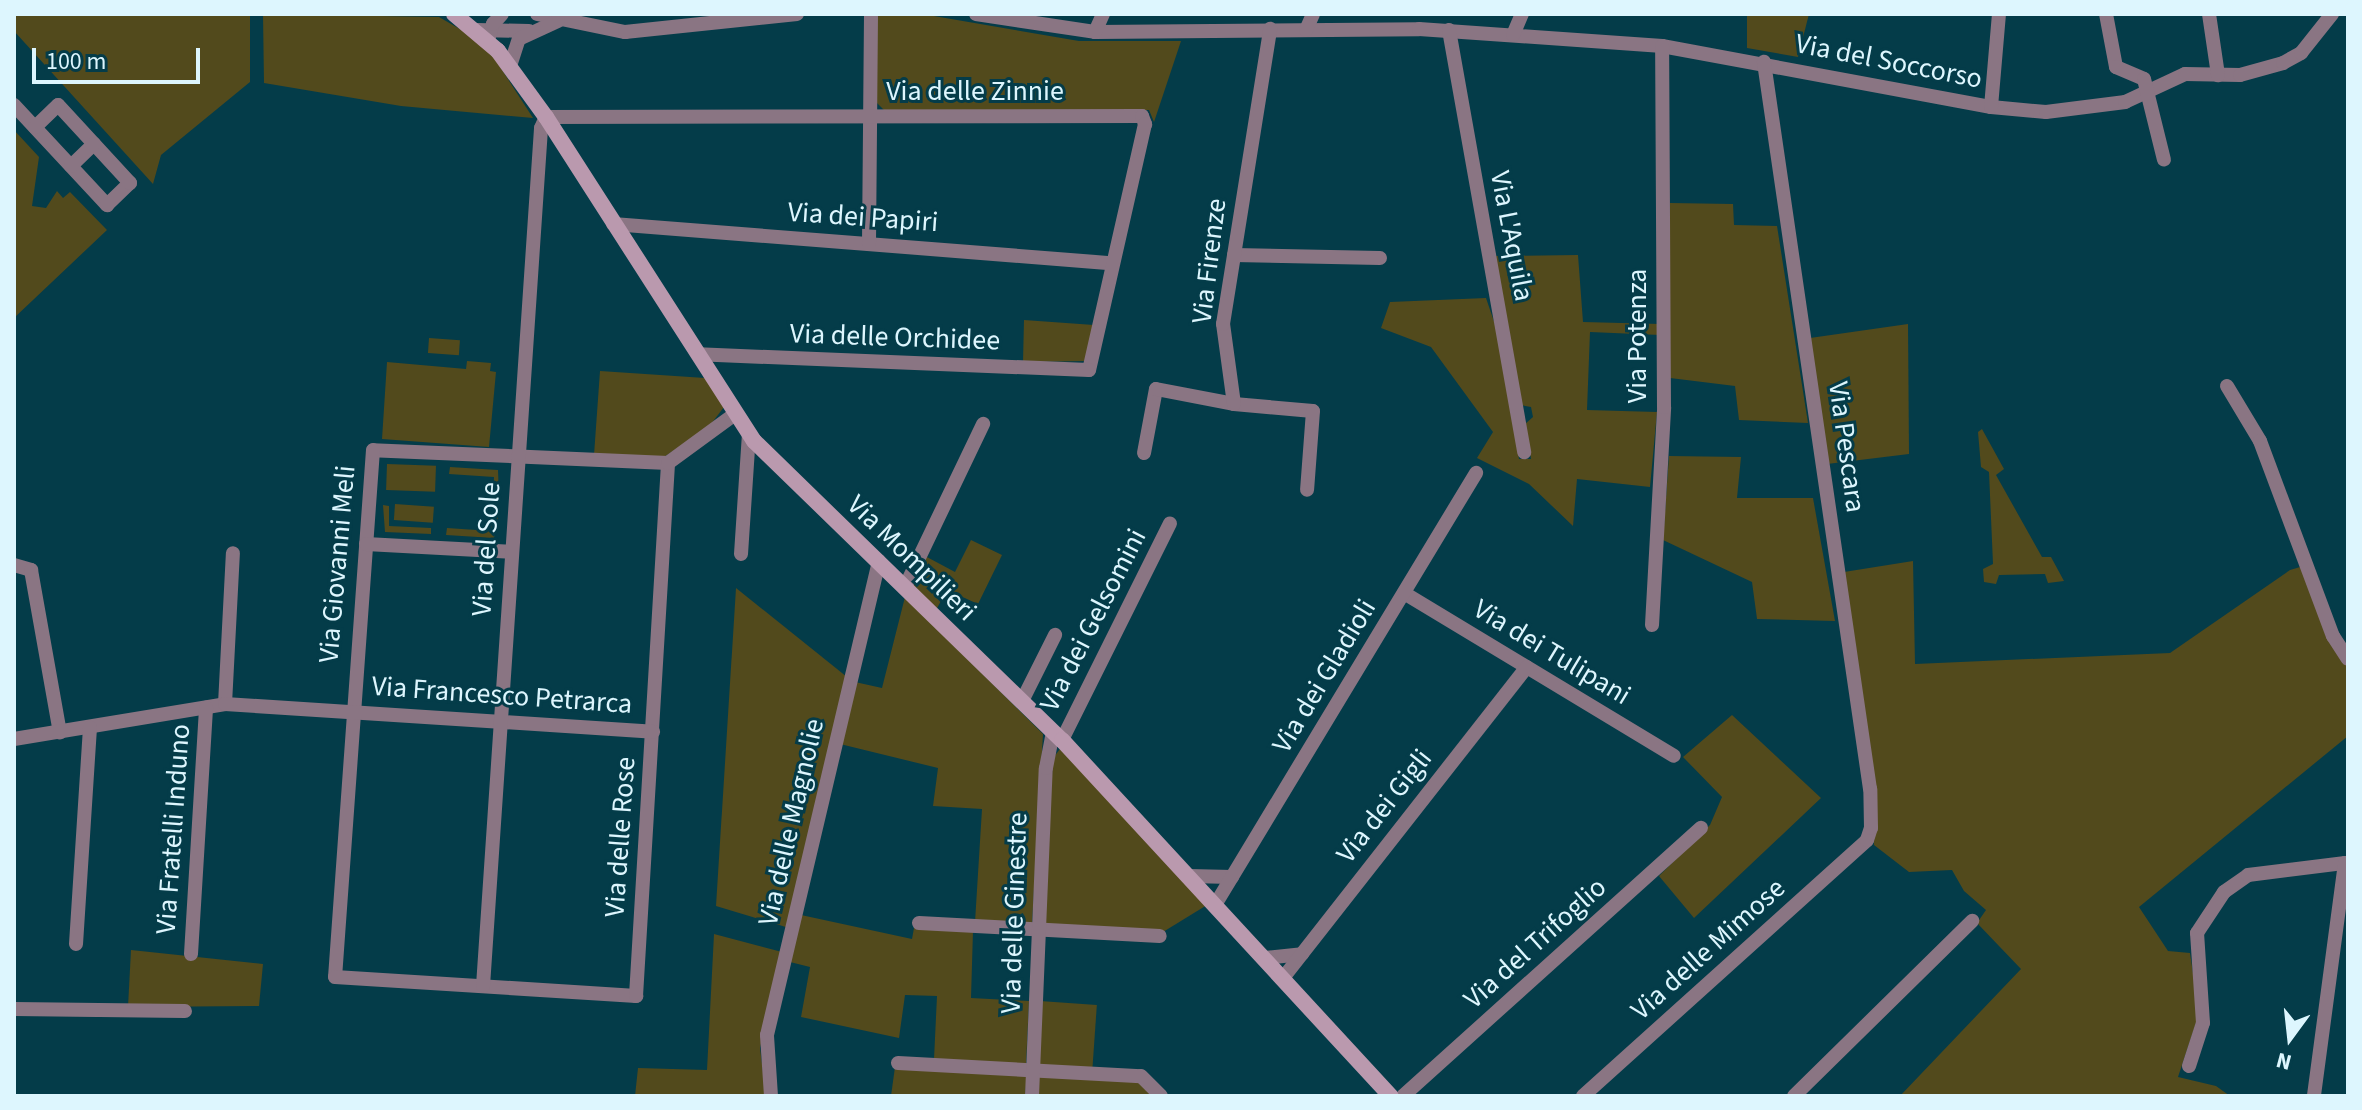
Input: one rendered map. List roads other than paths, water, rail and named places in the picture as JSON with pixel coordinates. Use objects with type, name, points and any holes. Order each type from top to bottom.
[{"type":"street","name":"Via Mompilieri","points":[[454,14],[485,34],[546,117],[749,435],[1058,736],[1391,1096]]},
{"type":"street","points":[[485,34],[502,14]]},
{"type":"street","points":[[537,14],[625,32],[659,31],[797,14]]},
{"type":"street","points":[[659,31],[669,14]]},
{"type":"street","points":[[869,244],[871,14]]},
{"type":"street","name":"Via del Soccorso","points":[[976,14],[1095,32],[1449,30],[1662,46],[1764,62],[1991,107],[2067,112],[2125,102],[2185,74],[2240,75],[2294,58],[2332,14]]},
{"type":"street","points":[[1095,32],[1103,14]]},
{"type":"street","points":[[1306,30],[1313,14]]},
{"type":"street","points":[[1513,35],[1522,14]]},
{"type":"street","points":[[1991,107],[1999,14]]},
{"type":"street","points":[[2106,14],[2116,67],[2144,79],[2164,160]]},
{"type":"street","points":[[2209,14],[2218,75]]},
{"type":"street","points":[[510,66],[519,39],[560,17]]},
{"type":"street","name":"Via Firenze","points":[[1234,404],[1223,324],[1270,29]]},
{"type":"street","name":"Via L'Aquila","points":[[1449,30],[1524,452]]},
{"type":"street","points":[[485,34],[530,31]]},
{"type":"street","name":"Via Potenza","points":[[1652,625],[1664,407],[1662,46]]},
{"type":"street","name":"Via Pescara","points":[[1764,62],[1870,789],[1867,840]]},
{"type":"street","points":[[14,105],[107,205],[130,183],[58,105],[35,127]]},
{"type":"street","name":"Via delle Zinnie","points":[[546,117],[1142,116],[1145,124],[1110,263],[1089,370]]},
{"type":"street","name":"Via del Sole","points":[[483,986],[518,458],[546,117]]},
{"type":"street","points":[[71,166],[94,144]]},
{"type":"street","name":"Via dei Papiri","points":[[613,224],[1110,263]]},
{"type":"street","points":[[1234,255],[1380,258]]},
{"type":"street","name":"Via delle Orchidee","points":[[699,354],[1089,370]]},
{"type":"street","points":[[2227,386],[2260,441],[2333,636],[2348,659]]},
{"type":"street","points":[[1144,453],[1156,389],[1234,404],[1313,411],[1307,490]]},
{"type":"street","points":[[668,463],[735,414]]},
{"type":"street","points":[[905,587],[983,424]]},
{"type":"street","points":[[741,554],[749,435]]},
{"type":"street","name":"Via Giovanni Meli","points":[[335,977],[351,711],[373,450],[668,463]]},
{"type":"street","name":"Via delle Rose","points":[[335,977],[636,996],[668,463]]},
{"type":"street","name":"Via dei Gladioli","points":[[1215,905],[1476,473]]},
{"type":"street","name":"Via dei Gelsomini","points":[[1058,736],[1170,523]]},
{"type":"street","points":[[366,544],[512,552]]},
{"type":"street","points":[[225,704],[233,553]]},
{"type":"street","name":"Via delle Magnolie","points":[[771,1096],[767,1035],[879,561]]},
{"type":"street","points":[[14,565],[31,570],[60,732]]},
{"type":"street","name":"Via dei Tulipani","points":[[1404,593],[1674,756]]},
{"type":"street","points":[[1022,701],[1055,635]]},
{"type":"street","name":"Via dei Gigli","points":[[1283,978],[1527,667]]},
{"type":"street","name":"Via Francesco Petrarca","points":[[14,739],[225,704],[653,732]]},
{"type":"street","name":"Via Fratelli Induno","points":[[191,954],[206,707]]},
{"type":"street","points":[[76,944],[90,727]]},
{"type":"street","name":"Via delle Ginestre","points":[[1032,1096],[1038,929],[1058,736]]},
{"type":"street","name":"Via del Trifoglio","points":[[1403,1096],[1701,828]]},
{"type":"street","name":"Via delle Mimose","points":[[1583,1096],[1867,840]]},
{"type":"street","points":[[2189,1066],[2203,1023],[2197,933],[2224,892],[2248,875],[2345,863],[2314,1096]]},
{"type":"street","points":[[1189,876],[1232,877]]},
{"type":"street","points":[[1794,1096],[1972,921]]},
{"type":"street","points":[[919,923],[1160,936]]},
{"type":"street","points":[[1265,958],[1302,954]]},
{"type":"street","points":[[14,1009],[185,1011]]},
{"type":"street","points":[[898,1063],[1141,1076],[1161,1096]]}]
